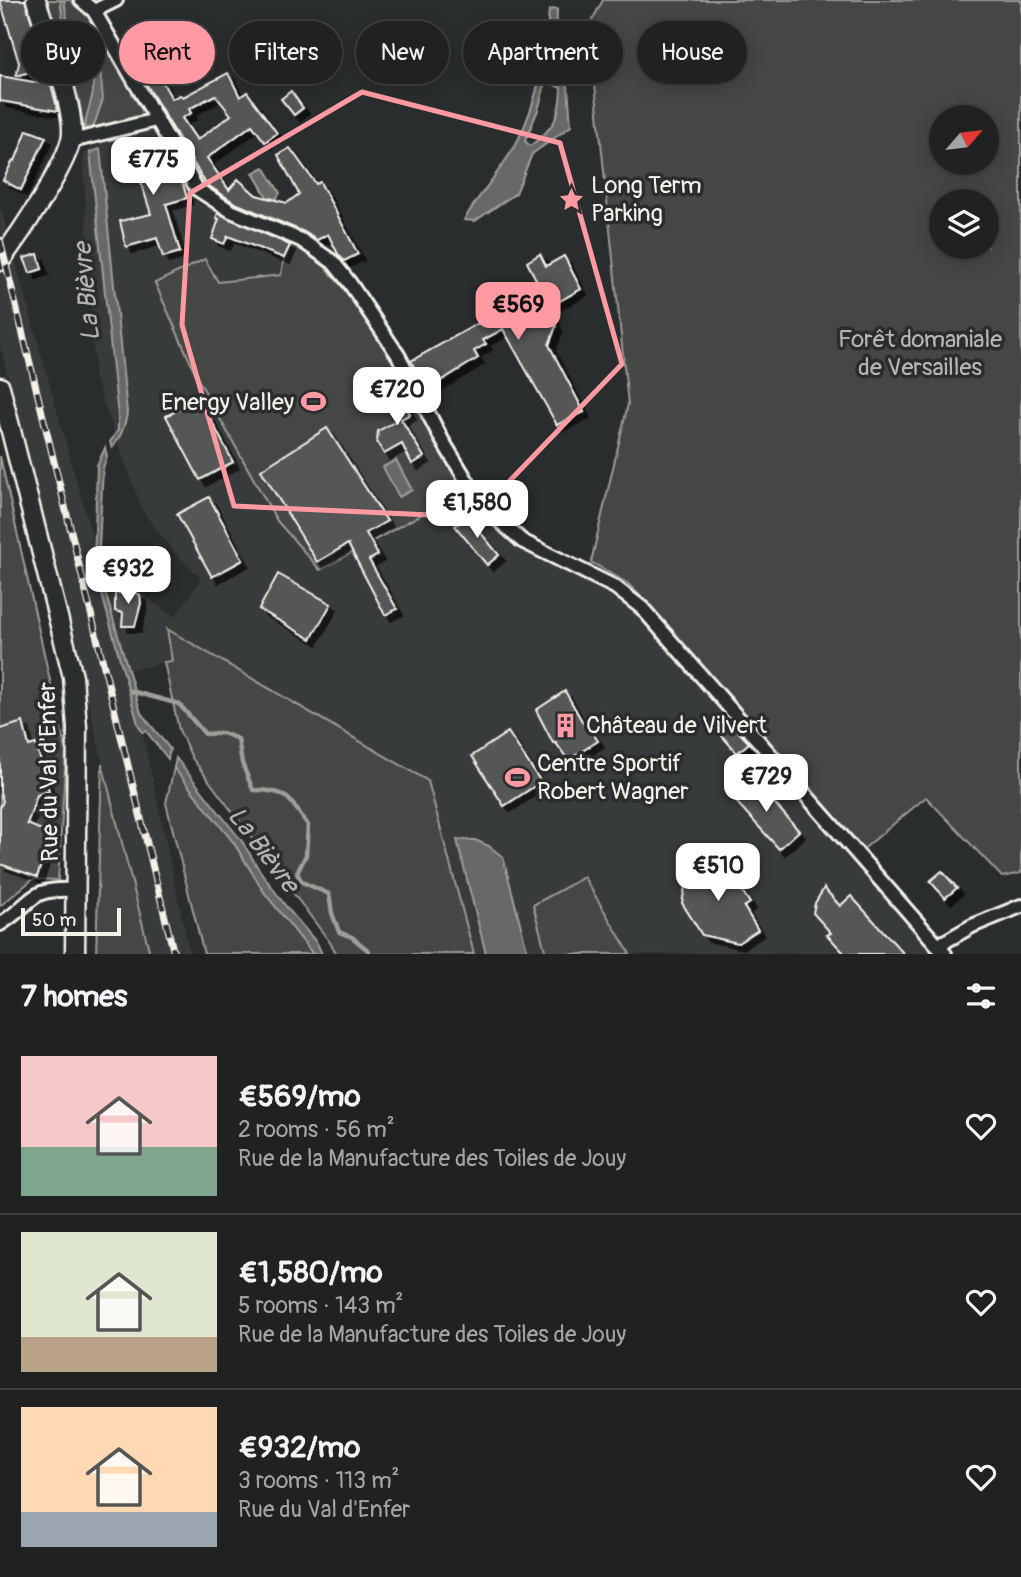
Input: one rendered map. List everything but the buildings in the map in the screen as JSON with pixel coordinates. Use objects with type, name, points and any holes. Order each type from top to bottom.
[{"type":"street","points":[[0,261],[58,168],[71,139],[72,123],[65,94],[36,0]]},
{"type":"street","points":[[81,0],[94,11],[197,189],[231,211],[301,240],[333,262],[398,355],[442,440],[470,486],[492,514],[522,541],[615,587],[642,608],[941,950],[972,926],[1021,906]]},
{"type":"street","points":[[94,11],[116,0]]},
{"type":"street","points":[[71,139],[156,120]]},
{"type":"street","name":"Rue du Val d'Enfer","points":[[0,387],[73,677],[77,727],[75,954]]},
{"type":"street","points":[[0,924],[36,894],[47,890],[76,890]]},
{"type":"highlighted area","points":[[362,92],[560,143],[622,364],[475,517],[234,506],[182,325],[190,193]]},
{"type":"shaded area","points":[[60,0],[64,0],[69,21],[63,21]]},
{"type":"shaded area","points":[[557,9],[557,21],[548,21],[549,10]]},
{"type":"shaded area","points":[[93,84],[102,84],[103,99],[93,128],[85,129],[86,119]]},
{"type":"shaded area","points":[[538,84],[545,84],[525,141],[530,146],[545,134],[557,115],[561,88],[552,84],[567,84],[571,126],[532,154],[516,193],[475,221],[464,220],[512,151],[531,108]]},
{"type":"shaded area","points":[[144,130],[156,132],[173,163],[176,163],[187,198],[292,243],[284,257],[282,275],[198,379],[277,521],[319,570],[464,491],[513,544],[597,582],[639,614],[936,954],[474,954],[428,781],[168,629],[172,661],[129,670],[190,954],[150,954],[0,344],[0,205],[104,580],[120,580],[175,617],[201,578],[174,552],[143,512],[95,380],[83,157],[88,150],[102,143]]},
{"type":"shaded area","points":[[100,149],[127,412],[122,431],[112,448],[110,442],[118,430],[118,416],[90,152]]},
{"type":"shaded area","points":[[264,167],[280,193],[276,199],[267,197],[253,173]]},
{"type":"shaded area","points":[[105,448],[107,457],[103,468],[98,568],[141,713],[170,749],[168,759],[146,731],[142,732],[138,724],[94,566],[97,465]]},
{"type":"shaded area","points":[[396,460],[412,490],[399,497],[383,467]]},
{"type":"shaded area","points":[[176,758],[244,844],[258,868],[317,943],[322,954],[313,954],[264,892],[234,843],[174,768]]},
{"type":"shaded area","points":[[457,840],[475,840],[489,846],[503,857],[528,954],[486,954]]},
{"type":"green space","points":[[47,0],[70,0],[94,21],[54,21]]},
{"type":"green space","name":"Forêt domaniale de Versailles","points":[[603,0],[1021,0],[1021,873],[1002,877],[926,797],[861,851],[650,605],[627,583],[591,562],[628,404],[595,84],[623,84],[623,21],[592,21]]},
{"type":"green space","points":[[105,39],[119,61],[119,84],[133,84],[156,120],[84,129],[74,84],[105,84]]},
{"type":"green space","name":"Energy Valley","points":[[292,243],[324,266],[341,285],[389,353],[464,491],[320,570],[277,521],[198,379],[155,283],[205,259],[218,282],[281,275],[284,257]]},
{"type":"green space","points":[[0,456],[66,752],[58,880],[33,879],[0,906]]},
{"type":"green space","points":[[167,629],[428,781],[474,954],[337,954],[192,758],[179,730],[164,662],[172,661]]},
{"type":"green space","points":[[102,763],[150,954],[96,954]]},
{"type":"green space","points":[[174,768],[234,843],[264,892],[313,954],[204,954],[166,803]]},
{"type":"green space","points":[[584,877],[630,954],[546,954],[533,905]]},
{"type":"waterway","name":"La Bièvre","points":[[131,691],[179,704],[205,734],[223,733],[238,739],[242,763],[253,790],[265,790],[286,797],[308,825],[306,855],[297,873],[302,882],[329,894],[339,932],[352,937],[369,951],[369,954]]},
{"type":"railway","points":[[0,240],[174,954]]},
{"type":"place","name":"Long Term Parking","points":[[571,199]]},
{"type":"place","name":"Energy Valley","points":[[314,402]]},
{"type":"place","name":"Château de Vilvert","points":[[566,725]]},
{"type":"place","name":"Centre Sportif Robert Wagner","points":[[517,777]]}]
